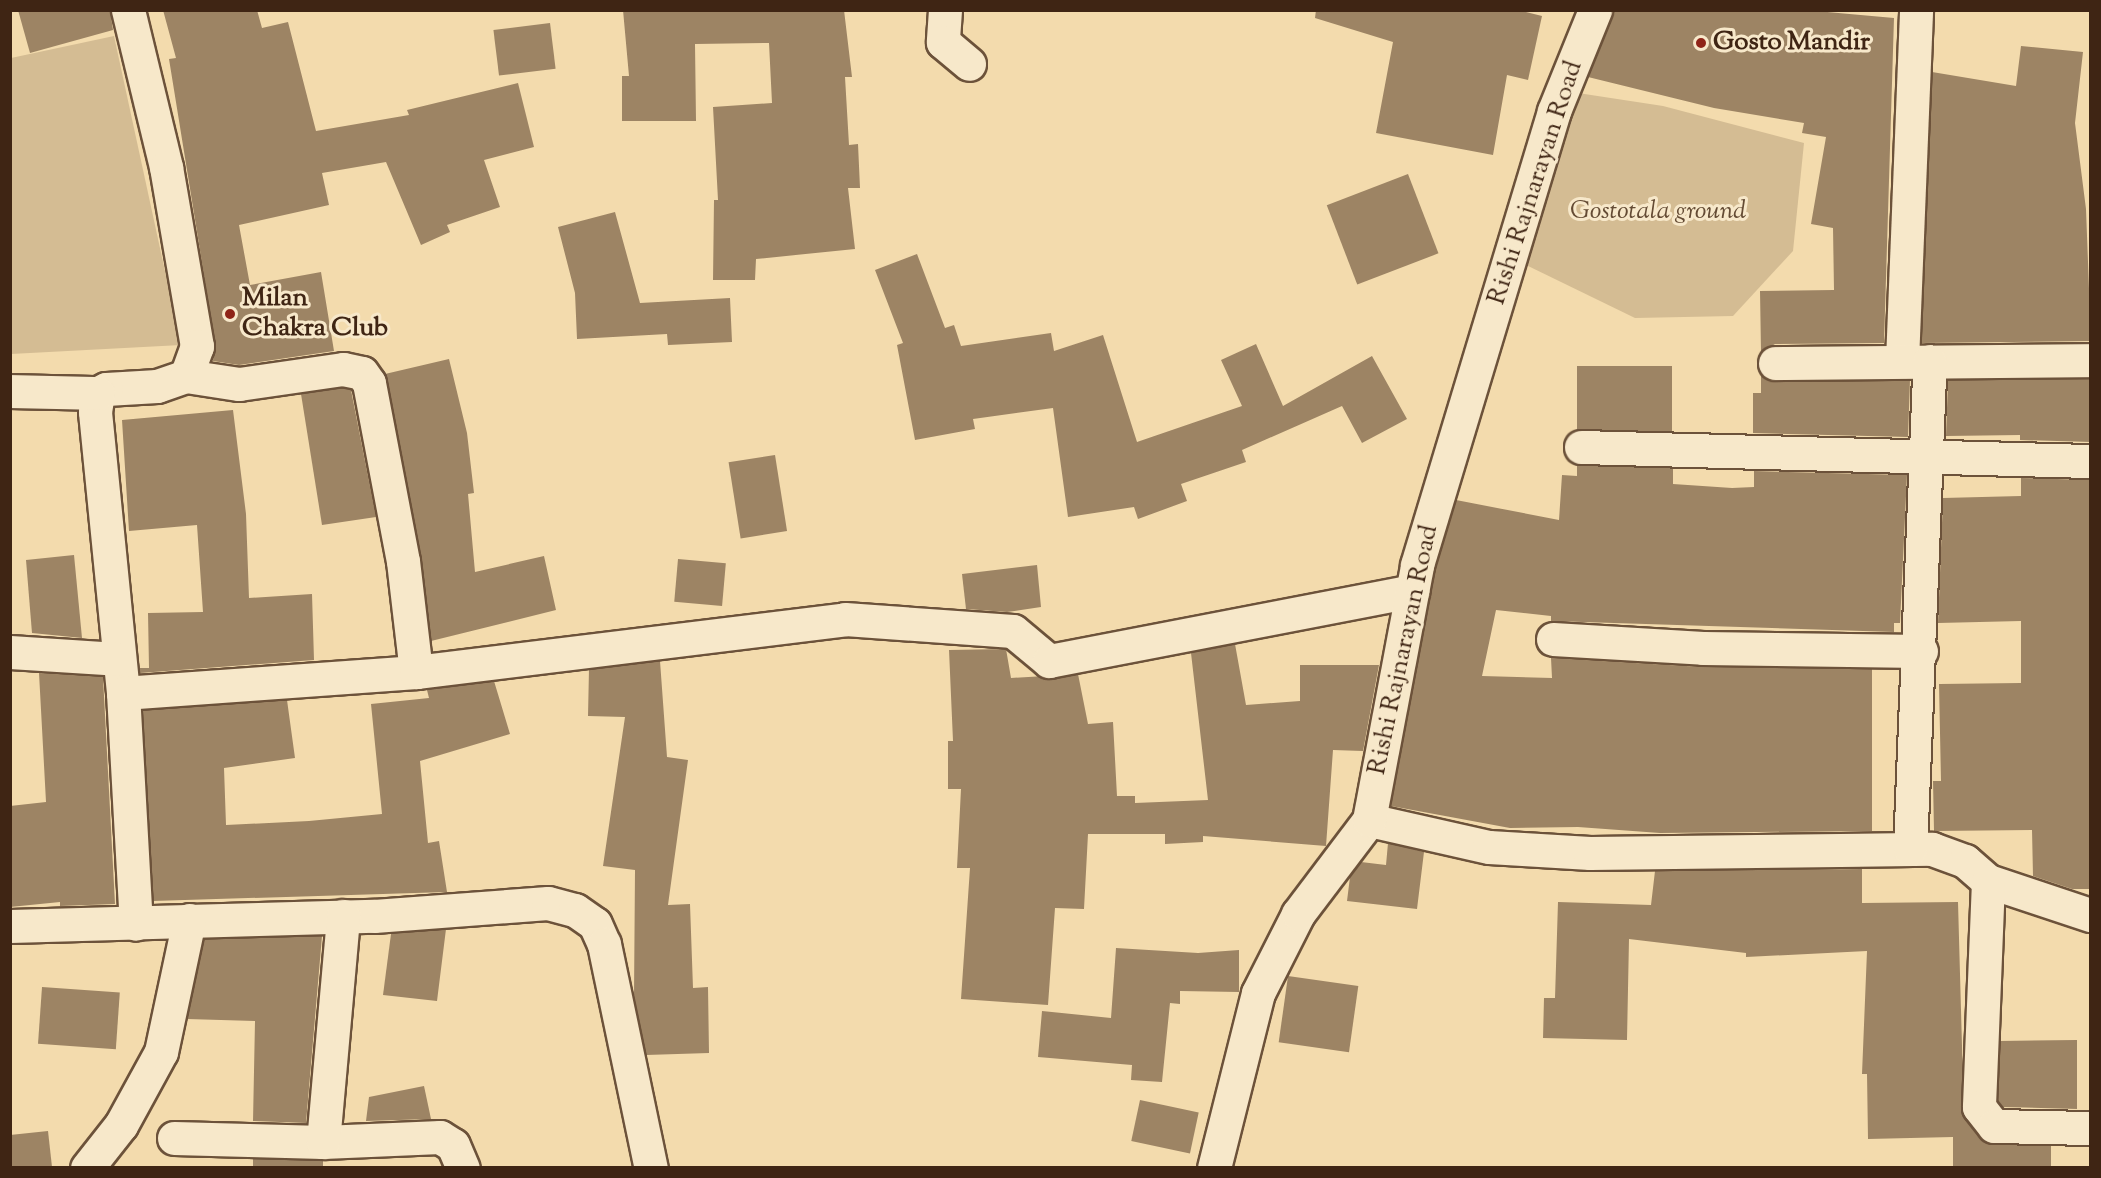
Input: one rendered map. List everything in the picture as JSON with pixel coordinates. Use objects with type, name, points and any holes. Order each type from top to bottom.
[{"type":"street","points":[[128,10],[166,168],[197,346],[186,376]]},
{"type":"street","points":[[945,10],[943,42],[969,64]]},
{"type":"street","name":"Rishi Rajnarayan Road","points":[[1214,1167],[1258,993],[1298,914],[1369,820],[1412,591],[1554,111],[1595,10]]},
{"type":"street","points":[[1910,849],[1921,651],[1928,459],[1916,361],[1916,10]]},
{"type":"street","points":[[1774,363],[2091,360]]},
{"type":"street","points":[[10,391],[98,393],[157,386],[186,376],[239,384],[343,369],[362,373],[369,383],[400,550],[416,672]]},
{"type":"street","points":[[98,393],[95,412],[117,659],[123,693],[136,924]]},
{"type":"street","points":[[1581,447],[1928,459],[2091,460]]},
{"type":"street","points":[[123,693],[416,672],[845,619],[1014,631],[1049,662],[1412,591]]},
{"type":"street","points":[[1553,639],[1703,648],[1921,651]]},
{"type":"street","points":[[10,652],[117,659]]},
{"type":"street","points":[[1369,820],[1489,847],[1590,853],[1910,849],[1949,854],[1988,881],[2091,915]]},
{"type":"street","points":[[1988,881],[1979,1107],[1994,1126],[2091,1128]]},
{"type":"street","points":[[10,926],[343,916],[548,903],[575,910],[595,924],[604,945],[651,1167]]},
{"type":"street","points":[[323,1142],[343,916]]},
{"type":"street","points":[[87,1167],[121,1125],[161,1052],[189,920]]},
{"type":"street","points":[[174,1138],[284,1154],[323,1142],[440,1137],[453,1145],[463,1167]]},
{"type":"green space","points":[[114,36],[181,345],[11,354],[11,58]]},
{"type":"green space","name":"Gostotala ground","points":[[1578,93],[1663,106],[1804,143],[1793,251],[1733,316],[1635,318],[1524,264]]},
{"type":"building","points":[[18,10],[110,10],[113,30],[30,53]]},
{"type":"building","points":[[163,10],[257,10],[262,28],[288,22],[316,131],[409,115],[407,110],[518,83],[534,147],[484,160],[500,207],[447,225],[450,232],[421,245],[386,162],[322,173],[329,205],[239,225],[250,285],[321,272],[334,351],[239,365],[213,361],[215,343],[169,59],[176,58]]},
{"type":"building","points":[[623,10],[844,10],[852,77],[845,77],[849,145],[858,144],[860,188],[848,188],[855,249],[756,259],[755,280],[713,280],[714,200],[718,200],[713,107],[772,103],[769,43],[695,44],[696,121],[622,121],[622,76],[629,76]]},
{"type":"building","points":[[1316,10],[1518,10],[1542,16],[1528,80],[1507,75],[1493,155],[1376,133],[1393,42],[1315,18]]},
{"type":"building","points":[[1613,10],[1805,10],[1894,18],[1884,343],[1775,344],[1761,352],[1760,291],[1834,290],[1833,228],[1811,224],[1826,137],[1802,133],[1804,123],[1714,108],[1588,77]]},
{"type":"building","points":[[550,23],[556,69],[499,76],[493,30]]},
{"type":"building","points":[[2021,46],[2083,52],[2075,123],[2086,209],[2091,341],[1921,343],[1932,72],[2016,86]]},
{"type":"building","points":[[1408,174],[1438,253],[1357,285],[1327,205]]},
{"type":"building","points":[[615,212],[640,303],[730,298],[732,342],[668,345],[667,334],[577,339],[575,293],[558,227]]},
{"type":"building","points":[[917,254],[945,328],[954,325],[961,346],[1051,333],[1054,351],[1103,335],[1137,442],[1242,406],[1221,360],[1256,344],[1283,406],[1372,356],[1407,419],[1362,443],[1342,406],[1242,450],[1246,462],[1181,484],[1187,501],[1138,519],[1134,507],[1068,517],[1053,408],[973,419],[975,429],[915,440],[897,345],[903,343],[875,270]]},
{"type":"building","points":[[449,359],[467,433],[474,493],[468,494],[475,572],[544,556],[556,610],[431,641],[421,557],[385,374]]},
{"type":"building","points":[[1577,366],[1672,366],[1672,431],[1577,431]]},
{"type":"building","points":[[1761,375],[1775,382],[1910,380],[1908,437],[1753,433],[1753,393],[1761,393]]},
{"type":"building","points":[[2091,379],[2091,442],[2020,440],[2020,435],[1946,436],[1948,380]]},
{"type":"building","points":[[342,388],[351,390],[376,517],[322,525],[301,394]]},
{"type":"building","points":[[233,410],[246,514],[249,598],[312,594],[314,660],[140,673],[139,668],[149,668],[148,613],[203,612],[197,525],[129,531],[122,420]]},
{"type":"building","points":[[775,455],[787,531],[741,538],[729,462]]},
{"type":"building","points":[[1577,465],[1673,468],[1673,484],[1732,488],[1754,487],[1754,471],[1907,475],[1900,623],[1894,623],[1894,632],[1551,621],[1551,616],[1496,610],[1482,676],[1552,678],[1551,658],[1703,667],[1872,669],[1872,831],[1660,833],[1578,827],[1510,828],[1391,806],[1435,569],[1456,500],[1559,520],[1562,475],[1577,476]]},
{"type":"building","points":[[2021,478],[2091,480],[2091,889],[2072,889],[2033,876],[2032,830],[1934,831],[1933,781],[1941,781],[1939,684],[2021,683],[2021,621],[1938,623],[1943,498],[2021,496]]},
{"type":"building","points":[[74,555],[82,638],[32,633],[26,560]]},
{"type":"building","points":[[678,559],[726,563],[722,606],[674,602]]},
{"type":"building","points":[[1037,565],[1041,607],[1007,612],[966,609],[962,574]]},
{"type":"building","points":[[1235,644],[1246,705],[1300,701],[1300,665],[1379,665],[1363,751],[1333,750],[1326,846],[1203,836],[1203,842],[1165,844],[1165,834],[1088,834],[1084,909],[1055,908],[1048,1005],[961,999],[970,868],[957,868],[961,789],[948,789],[948,741],[953,741],[949,650],[1006,649],[1011,678],[1078,674],[1088,724],[1113,722],[1117,796],[1135,796],[1135,803],[1208,800],[1191,653]]},
{"type":"building","points":[[660,661],[667,757],[688,760],[668,905],[690,904],[693,988],[708,987],[709,1053],[646,1055],[634,995],[635,870],[603,866],[625,717],[588,716],[589,669]]},
{"type":"building","points":[[39,673],[103,677],[115,904],[60,906],[60,902],[10,907],[10,806],[46,802]]},
{"type":"building","points":[[494,681],[510,734],[420,761],[428,843],[439,841],[447,892],[153,901],[143,710],[287,700],[295,758],[224,768],[226,825],[309,821],[382,814],[371,704],[429,698],[427,690]]},
{"type":"building","points":[[1388,843],[1424,852],[1417,909],[1347,901],[1350,877],[1361,862],[1386,865]]},
{"type":"building","points":[[1862,869],[1862,903],[1958,902],[1964,1118],[1986,1143],[2051,1146],[2051,1167],[1953,1167],[1953,1137],[1868,1139],[1867,1074],[1862,1074],[1867,951],[1746,957],[1746,953],[1629,939],[1627,1040],[1543,1038],[1544,998],[1555,998],[1558,902],[1651,905],[1655,871]]},
{"type":"building","points":[[446,929],[437,1001],[383,995],[391,934]]},
{"type":"building","points":[[322,936],[306,1123],[253,1121],[255,1021],[187,1019],[204,939]]},
{"type":"building","points":[[1116,948],[1198,953],[1239,950],[1239,992],[1180,991],[1180,1004],[1170,1003],[1162,1082],[1131,1080],[1132,1065],[1038,1057],[1042,1011],[1111,1018]]},
{"type":"building","points":[[1288,976],[1358,986],[1349,1052],[1279,1042]]},
{"type":"building","points":[[42,987],[120,992],[116,1049],[38,1044]]},
{"type":"building","points":[[2077,1040],[2077,1109],[2003,1107],[1998,1101],[2000,1041]]},
{"type":"building","points":[[424,1086],[431,1119],[366,1121],[369,1097]]},
{"type":"building","points":[[1140,1100],[1199,1112],[1190,1154],[1131,1141]]},
{"type":"building","points":[[48,1131],[52,1167],[10,1167],[10,1135]]},
{"type":"building","points":[[253,1159],[323,1161],[323,1167],[253,1167]]},
{"type":"place","name":"Gosto Mandir","points":[[1701,43]]},
{"type":"place","name":"Milan Chakra Club","points":[[230,314]]}]
